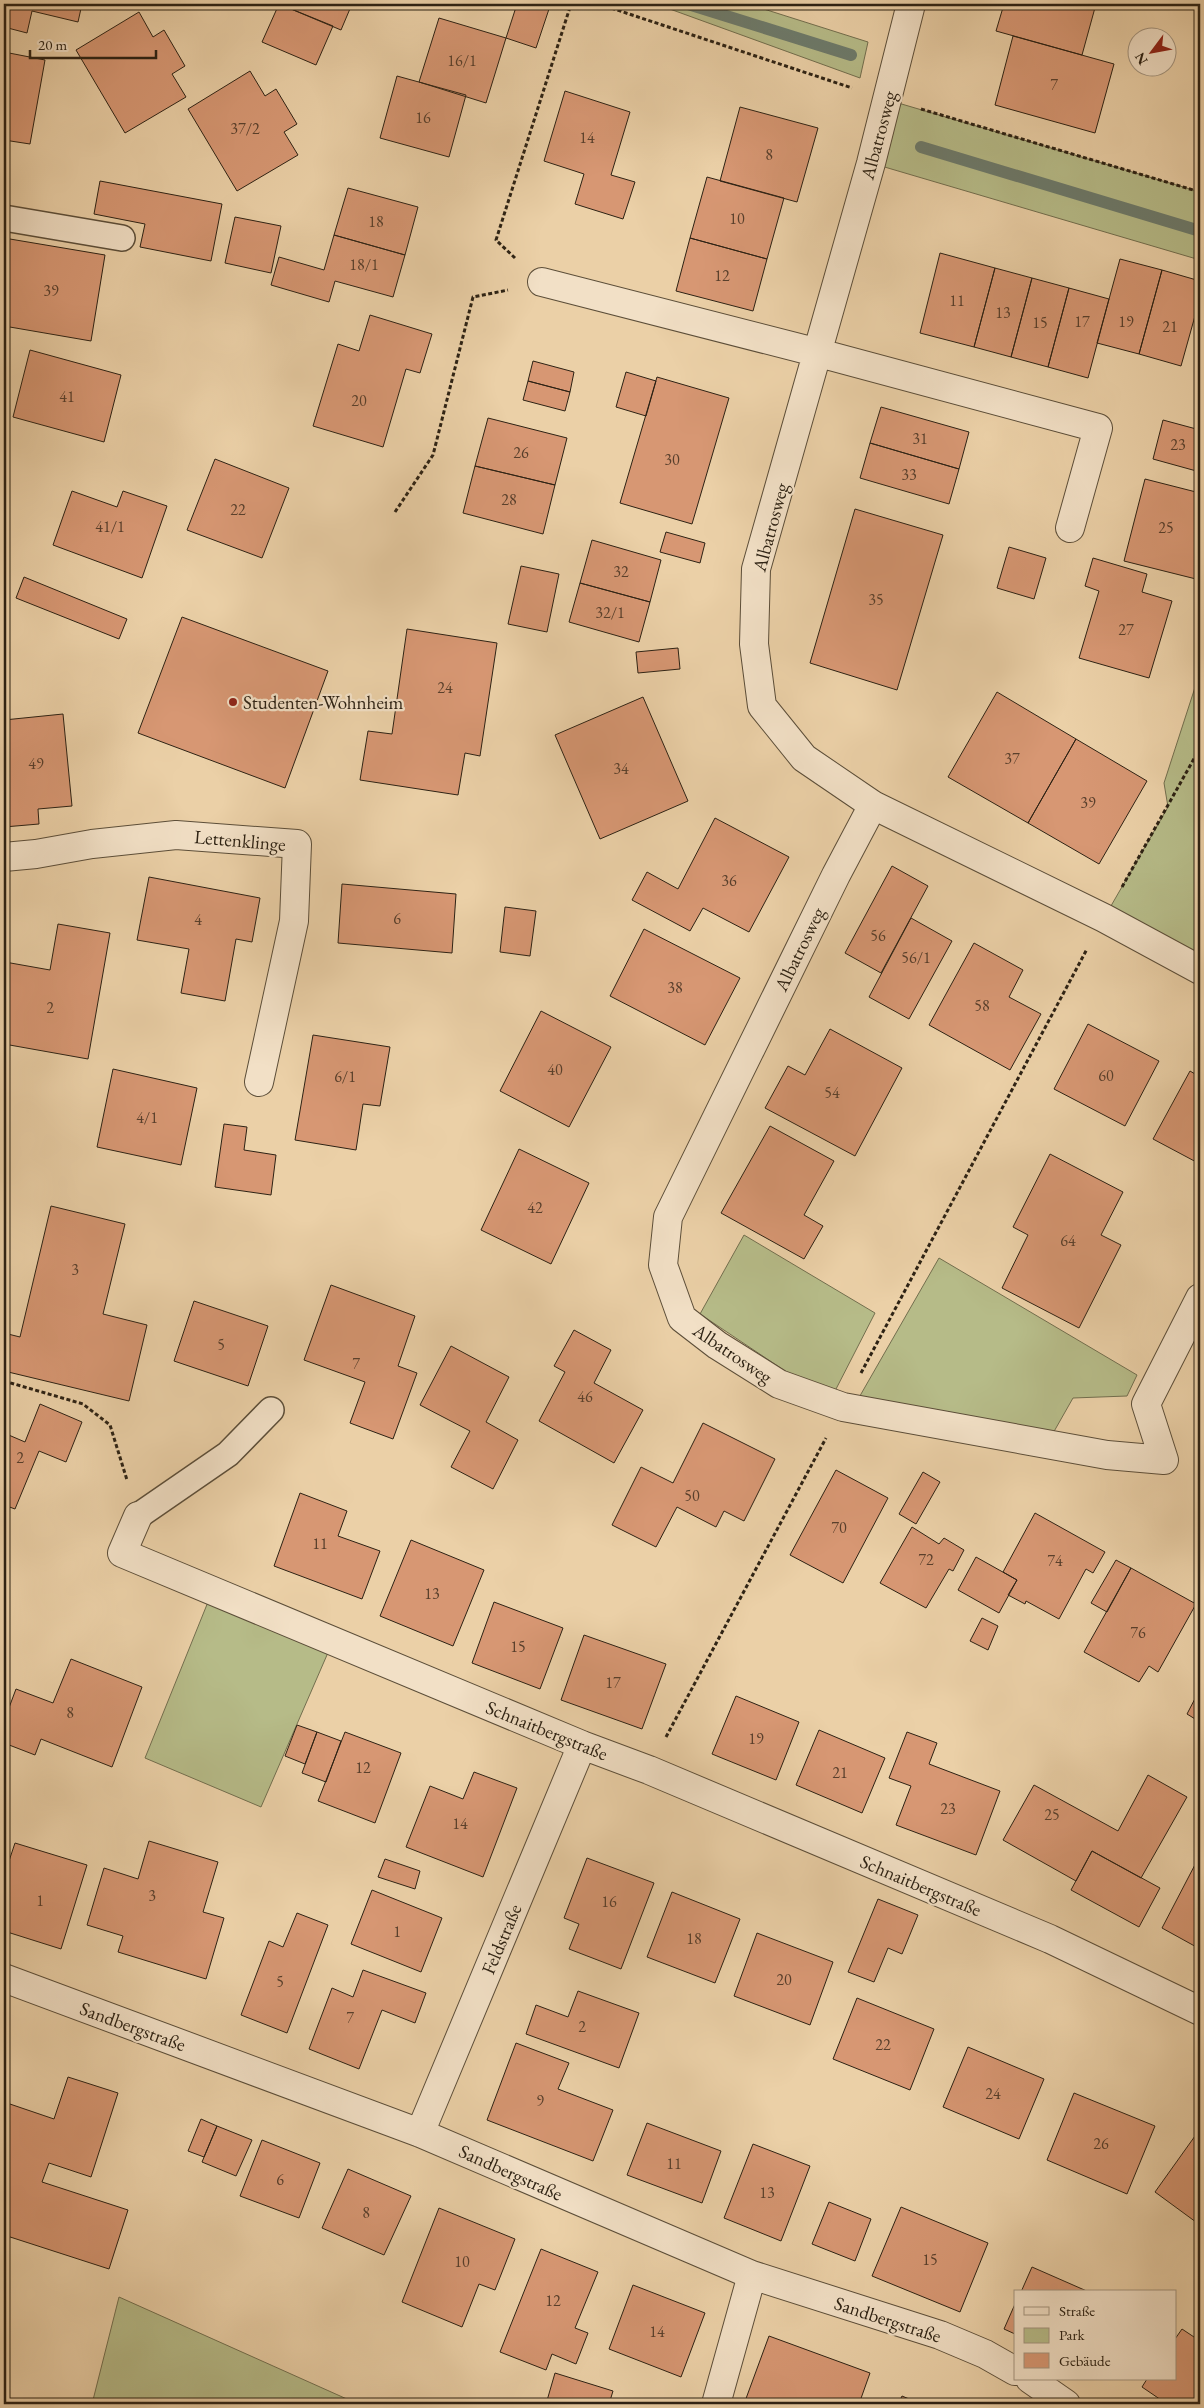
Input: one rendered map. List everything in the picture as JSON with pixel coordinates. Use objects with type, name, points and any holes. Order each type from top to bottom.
[{"type":"street","name":"Albatrosweg","points":[[911,4],[888,100],[819,353],[756,569],[754,644],[762,706],[804,758],[873,805],[1104,918],[1200,970]]},
{"type":"street","points":[[542,282],[819,353],[1098,428],[1070,528]]},
{"type":"street","name":"Albatrosweg","points":[[873,805],[836,875],[668,1217],[663,1265],[682,1318],[717,1345],[779,1384],[843,1407],[1107,1455],[1164,1460],[1146,1404],[1200,1298]]},
{"type":"street","name":"Lettenklinge","points":[[4,857],[176,834],[297,844],[294,920],[259,1082]]},
{"type":"street","name":"Schnaitbergstraße","points":[[138,1516],[122,1553],[582,1745],[649,1770],[1050,1939],[1200,2011]]},
{"type":"street","name":"Feldstraße","points":[[420,2133],[582,1745]]},
{"type":"street","name":"Sandbergstraße","points":[[4,1978],[420,2133],[752,2275],[940,2334],[985,2354],[1014,2370]]},
{"type":"street","points":[[716,2404],[752,2275]]},
{"type":"street","points":[[1031,2380],[1066,2404]]},
{"type":"lane","points":[[4,218],[122,238]]},
{"type":"lane","points":[[138,1516],[228,1454],[271,1410]]},
{"type":"path","points":[[542,282],[496,240],[571,4]]},
{"type":"path","points":[[395,512],[433,455],[473,298],[542,282]]},
{"type":"path","points":[[649,1770],[1104,918],[1200,748]]},
{"type":"path","points":[[4,1381],[83,1404],[110,1425],[138,1516]]},
{"type":"green space","points":[[656,4],[748,4],[868,42],[860,78]]},
{"type":"green space","points":[[888,100],[1200,192],[1200,260],[871,163]]},
{"type":"green space","points":[[1200,672],[1200,970],[1104,918],[1168,807],[1164,783]]},
{"type":"green space","points":[[744,1235],[875,1313],[835,1391],[791,1375],[700,1314]]},
{"type":"green space","points":[[939,1258],[1137,1375],[1127,1396],[1073,1398],[1052,1435],[857,1401]]},
{"type":"green space","points":[[210,1597],[330,1648],[261,1807],[145,1758]]},
{"type":"green space","points":[[119,2297],[358,2404],[92,2404]]},
{"type":"building","points":[[4,4],[82,4],[78,22],[32,11],[27,33],[4,27]]},
{"type":"building","points":[[279,4],[333,26],[316,65],[262,42]]},
{"type":"building","points":[[279,4],[352,4],[341,30]]},
{"type":"building","points":[[517,4],[542,4],[550,6],[536,48],[506,38]]},
{"type":"building","points":[[1004,4],[1096,4],[1082,55],[996,31]]},
{"type":"building","points":[[139,12],[153,37],[164,30],[185,66],[172,74],[186,97],[125,133],[76,50]]},
{"type":"building","points":[[439,18],[506,38],[486,103],[419,82]]},
{"type":"building","points":[[1013,36],[1114,64],[1095,133],[995,105]]},
{"type":"building","points":[[4,52],[45,60],[30,144],[4,140]]},
{"type":"building","points":[[250,71],[265,96],[276,89],[297,124],[284,132],[298,155],[237,191],[188,109]]},
{"type":"building","points":[[397,76],[466,95],[449,157],[380,138]]},
{"type":"building","points":[[565,91],[630,112],[611,175],[635,182],[623,219],[575,204],[584,174],[544,161]]},
{"type":"building","points":[[740,107],[818,128],[797,202],[720,181]]},
{"type":"building","points":[[707,177],[784,198],[767,259],[690,238]]},
{"type":"building","points":[[100,181],[222,204],[211,261],[140,247],[145,224],[94,214]]},
{"type":"building","points":[[348,188],[418,207],[405,255],[334,235]]},
{"type":"building","points":[[235,217],[281,226],[271,273],[225,263]]},
{"type":"building","points":[[334,235],[405,255],[393,297],[335,281],[329,302],[271,285],[279,257],[324,270]]},
{"type":"building","points":[[4,238],[105,255],[91,341],[4,326]]},
{"type":"building","points":[[690,238],[767,259],[753,311],[676,291]]},
{"type":"building","points":[[940,253],[995,268],[974,347],[920,333]]},
{"type":"building","points":[[1120,259],[1162,270],[1139,354],[1097,343]]},
{"type":"building","points":[[995,268],[1032,278],[1011,357],[974,347]]},
{"type":"building","points":[[1162,270],[1200,281],[1200,298],[1181,366],[1139,354]]},
{"type":"building","points":[[1032,278],[1069,288],[1048,367],[1011,357]]},
{"type":"building","points":[[1069,288],[1109,299],[1088,378],[1048,367]]},
{"type":"building","points":[[370,315],[432,334],[420,373],[406,369],[383,447],[313,426],[338,344],[359,351]]},
{"type":"building","points":[[30,350],[121,375],[104,442],[13,417]]},
{"type":"building","points":[[533,361],[574,372],[570,392],[528,381]]},
{"type":"building","points":[[626,372],[656,381],[646,416],[616,407]]},
{"type":"building","points":[[657,377],[729,398],[692,524],[620,503]]},
{"type":"building","points":[[528,381],[570,392],[565,411],[523,400]]},
{"type":"building","points":[[881,407],[969,432],[959,469],[870,443]]},
{"type":"building","points":[[488,418],[567,438],[555,485],[475,466]]},
{"type":"building","points":[[1163,420],[1200,430],[1200,472],[1153,459]]},
{"type":"building","points":[[870,443],[959,469],[949,504],[860,478]]},
{"type":"building","points":[[215,459],[289,488],[262,558],[187,530]]},
{"type":"building","points":[[475,466],[555,485],[543,534],[463,513]]},
{"type":"building","points":[[1145,479],[1200,493],[1200,580],[1124,561]]},
{"type":"building","points":[[72,491],[117,507],[123,491],[167,506],[142,578],[53,545]]},
{"type":"building","points":[[855,509],[943,535],[897,690],[810,663]]},
{"type":"building","points":[[666,532],[705,543],[700,563],[660,552]]},
{"type":"building","points":[[592,540],[661,560],[650,602],[580,583]]},
{"type":"building","points":[[1009,547],[1046,558],[1034,599],[997,588]]},
{"type":"building","points":[[1093,558],[1147,574],[1142,592],[1172,601],[1149,678],[1079,658],[1099,591],[1085,586]]},
{"type":"building","points":[[521,566],[559,574],[547,632],[508,624]]},
{"type":"building","points":[[24,577],[127,619],[119,639],[16,598]]},
{"type":"building","points":[[580,583],[650,602],[639,642],[569,622]]},
{"type":"building","name":"Studenten-Wohnheim","points":[[182,617],[328,671],[285,788],[138,733]]},
{"type":"building","points":[[407,629],[497,643],[480,756],[465,753],[458,795],[360,780],[368,731],[392,734]]},
{"type":"building","points":[[678,648],[680,669],[638,673],[636,652]]},
{"type":"building","points":[[997,692],[1076,739],[1028,823],[948,777]]},
{"type":"building","points":[[643,697],[688,801],[600,839],[555,735]]},
{"type":"building","points":[[63,714],[72,806],[38,809],[39,824],[4,827],[4,720]]},
{"type":"building","points":[[1076,739],[1147,781],[1099,864],[1028,823]]},
{"type":"building","points":[[715,818],[789,857],[749,932],[703,908],[690,931],[632,900],[647,872],[678,889]]},
{"type":"building","points":[[892,866],[928,886],[881,973],[845,953]]},
{"type":"building","points":[[149,877],[260,898],[252,942],[236,939],[225,1001],[181,993],[189,949],[137,940]]},
{"type":"building","points":[[342,884],[456,894],[452,953],[338,943]]},
{"type":"building","points":[[505,907],[536,911],[530,956],[500,952]]},
{"type":"building","points":[[911,918],[952,941],[909,1019],[869,997]]},
{"type":"building","points":[[58,924],[110,933],[88,1059],[4,1044],[5,962],[50,970]]},
{"type":"building","points":[[644,929],[740,978],[705,1045],[610,996]]},
{"type":"building","points":[[974,943],[1023,970],[1009,997],[1041,1014],[1010,1070],[929,1025]]},
{"type":"building","points":[[541,1011],[611,1047],[569,1127],[500,1091]]},
{"type":"building","points":[[1088,1024],[1159,1061],[1125,1126],[1054,1089]]},
{"type":"building","points":[[830,1029],[902,1068],[855,1156],[765,1108],[788,1066],[805,1075]]},
{"type":"building","points":[[313,1035],[390,1047],[380,1106],[363,1104],[356,1150],[295,1140]]},
{"type":"building","points":[[113,1069],[197,1088],[181,1165],[97,1147]]},
{"type":"building","points":[[1190,1071],[1200,1077],[1200,1164],[1153,1139]]},
{"type":"building","points":[[224,1124],[247,1127],[244,1150],[276,1155],[271,1195],[215,1187]]},
{"type":"building","points":[[770,1126],[834,1161],[804,1215],[823,1226],[804,1259],[721,1213]]},
{"type":"building","points":[[519,1149],[589,1183],[551,1264],[481,1230]]},
{"type":"building","points":[[1050,1154],[1123,1192],[1101,1235],[1121,1245],[1079,1328],[1002,1288],[1028,1235],[1013,1227]]},
{"type":"building","points":[[51,1206],[125,1224],[103,1314],[147,1325],[129,1401],[4,1371],[4,1333],[20,1337]]},
{"type":"building","points":[[331,1285],[415,1316],[398,1366],[417,1373],[393,1439],[350,1423],[365,1382],[304,1360]]},
{"type":"building","points":[[194,1301],[268,1326],[248,1386],[174,1361]]},
{"type":"building","points":[[574,1330],[611,1350],[594,1383],[643,1410],[614,1463],[539,1421],[565,1372],[554,1366]]},
{"type":"building","points":[[451,1346],[509,1377],[486,1422],[518,1440],[493,1489],[451,1467],[470,1431],[420,1405]]},
{"type":"building","points":[[40,1404],[82,1422],[66,1462],[39,1451],[15,1509],[4,1505],[4,1433],[25,1442]]},
{"type":"building","points":[[703,1423],[775,1459],[744,1521],[724,1511],[716,1527],[677,1507],[656,1547],[612,1525],[641,1467],[673,1483]]},
{"type":"building","points":[[836,1470],[888,1498],[843,1583],[790,1555]]},
{"type":"building","points":[[923,1472],[940,1482],[916,1524],[899,1514]]},
{"type":"building","points":[[300,1493],[347,1511],[338,1536],[380,1551],[362,1599],[274,1566]]},
{"type":"building","points":[[1035,1513],[1105,1552],[1093,1573],[1086,1569],[1059,1619],[1026,1601],[1025,1604],[1008,1595],[1017,1580],[1003,1572]]},
{"type":"building","points":[[912,1527],[939,1544],[944,1538],[964,1550],[953,1571],[949,1569],[926,1608],[880,1583]]},
{"type":"building","points":[[411,1540],[484,1570],[453,1646],[380,1616]]},
{"type":"building","points":[[976,1557],[1017,1580],[999,1613],[958,1590]]},
{"type":"building","points":[[1116,1560],[1131,1568],[1107,1612],[1091,1603]]},
{"type":"building","points":[[1131,1568],[1196,1604],[1158,1672],[1149,1666],[1139,1682],[1084,1652]]},
{"type":"building","points":[[494,1602],[563,1628],[540,1689],[472,1663]]},
{"type":"building","points":[[982,1618],[998,1626],[988,1650],[970,1641]]},
{"type":"building","points":[[584,1635],[666,1664],[642,1729],[561,1700]]},
{"type":"building","points":[[71,1659],[142,1687],[112,1767],[41,1739],[35,1755],[4,1743],[4,1721],[16,1689],[53,1703]]},
{"type":"building","points":[[1200,1689],[1200,1722],[1187,1714]]},
{"type":"building","points":[[736,1696],[799,1722],[776,1780],[712,1754]]},
{"type":"building","points":[[297,1725],[317,1732],[305,1764],[285,1756]]},
{"type":"building","points":[[819,1730],[885,1758],[862,1813],[796,1785]]},
{"type":"building","points":[[317,1732],[341,1741],[326,1782],[302,1773]]},
{"type":"building","points":[[345,1732],[401,1753],[375,1823],[318,1801]]},
{"type":"building","points":[[907,1732],[937,1743],[929,1764],[1000,1791],[976,1855],[896,1825],[911,1786],[889,1778]]},
{"type":"building","points":[[474,1772],[517,1788],[483,1877],[406,1847],[430,1786],[463,1799]]},
{"type":"building","points":[[1148,1775],[1187,1797],[1141,1878],[1092,1851],[1076,1881],[1003,1840],[1034,1785],[1118,1831]]},
{"type":"building","points":[[149,1841],[218,1862],[203,1912],[224,1918],[206,1979],[118,1952],[123,1936],[87,1925],[104,1868],[138,1879]]},
{"type":"building","points":[[15,1843],[87,1865],[61,1949],[4,1931],[4,1869],[6,1870]]},
{"type":"building","points":[[1092,1851],[1160,1888],[1139,1927],[1071,1890]]},
{"type":"building","points":[[587,1858],[654,1883],[621,1969],[569,1949],[579,1924],[564,1918]]},
{"type":"building","points":[[1200,1858],[1200,1949],[1162,1928]]},
{"type":"building","points":[[385,1859],[420,1871],[415,1889],[378,1877]]},
{"type":"building","points":[[372,1890],[442,1918],[421,1972],[351,1944]]},
{"type":"building","points":[[672,1892],[740,1919],[715,1983],[647,1957]]},
{"type":"building","points":[[878,1899],[918,1915],[902,1954],[888,1948],[874,1982],[848,1972]]},
{"type":"building","points":[[297,1913],[328,1925],[287,2033],[241,2015],[269,1941],[283,1947]]},
{"type":"building","points":[[757,1933],[833,1962],[810,2025],[734,1996]]},
{"type":"building","points":[[363,1970],[426,1993],[415,2023],[382,2010],[359,2069],[309,2049],[332,1988],[353,1997]]},
{"type":"building","points":[[578,1991],[639,2013],[619,2068],[526,2034],[536,2005],[568,2017]]},
{"type":"building","points":[[857,1998],[934,2029],[910,2090],[833,2059]]},
{"type":"building","points":[[516,2043],[569,2063],[558,2089],[613,2110],[593,2161],[487,2120]]},
{"type":"building","points":[[968,2047],[1044,2079],[1019,2139],[943,2107]]},
{"type":"building","points":[[68,2077],[118,2093],[91,2177],[49,2163],[42,2182],[128,2210],[109,2269],[4,2235],[4,2102],[54,2119]]},
{"type":"building","points":[[1074,2093],[1155,2126],[1127,2194],[1047,2160]]},
{"type":"building","points":[[201,2119],[217,2126],[204,2157],[188,2151]]},
{"type":"building","points":[[647,2123],[721,2151],[702,2203],[627,2175]]},
{"type":"building","points":[[217,2126],[252,2140],[236,2176],[202,2162]]},
{"type":"building","points":[[1200,2129],[1200,2225],[1155,2192]]},
{"type":"building","points":[[262,2140],[320,2163],[299,2218],[240,2196]]},
{"type":"building","points":[[753,2144],[810,2166],[781,2241],[724,2218]]},
{"type":"building","points":[[348,2169],[411,2196],[384,2255],[322,2228]]},
{"type":"building","points":[[829,2202],[871,2219],[855,2261],[812,2244]]},
{"type":"building","points":[[901,2207],[988,2243],[960,2312],[872,2276]]},
{"type":"building","points":[[439,2208],[515,2239],[495,2290],[479,2284],[462,2327],[402,2302]]},
{"type":"building","points":[[541,2249],[598,2272],[575,2328],[588,2333],[576,2364],[552,2354],[546,2370],[500,2352]]},
{"type":"building","points":[[1032,2267],[1084,2290],[1022,2290]]},
{"type":"building","points":[[633,2285],[705,2313],[681,2377],[609,2349]]},
{"type":"building","points":[[1014,2306],[1014,2334],[1004,2329]]},
{"type":"building","points":[[1182,2329],[1200,2341],[1200,2404],[1167,2404],[1142,2387],[1146,2380],[1176,2380],[1176,2338]]},
{"type":"building","points":[[769,2336],[870,2373],[859,2404],[744,2404]]},
{"type":"building","points":[[555,2373],[613,2391],[609,2404],[546,2404]]},
{"type":"building","points":[[902,2396],[921,2404],[898,2404]]},
{"type":"waterway","points":[[688,4],[851,55]]},
{"type":"waterway","points":[[921,147],[1200,231]]},
{"type":"place","name":"Studenten-Wohnheim","points":[[233,702]]}]
